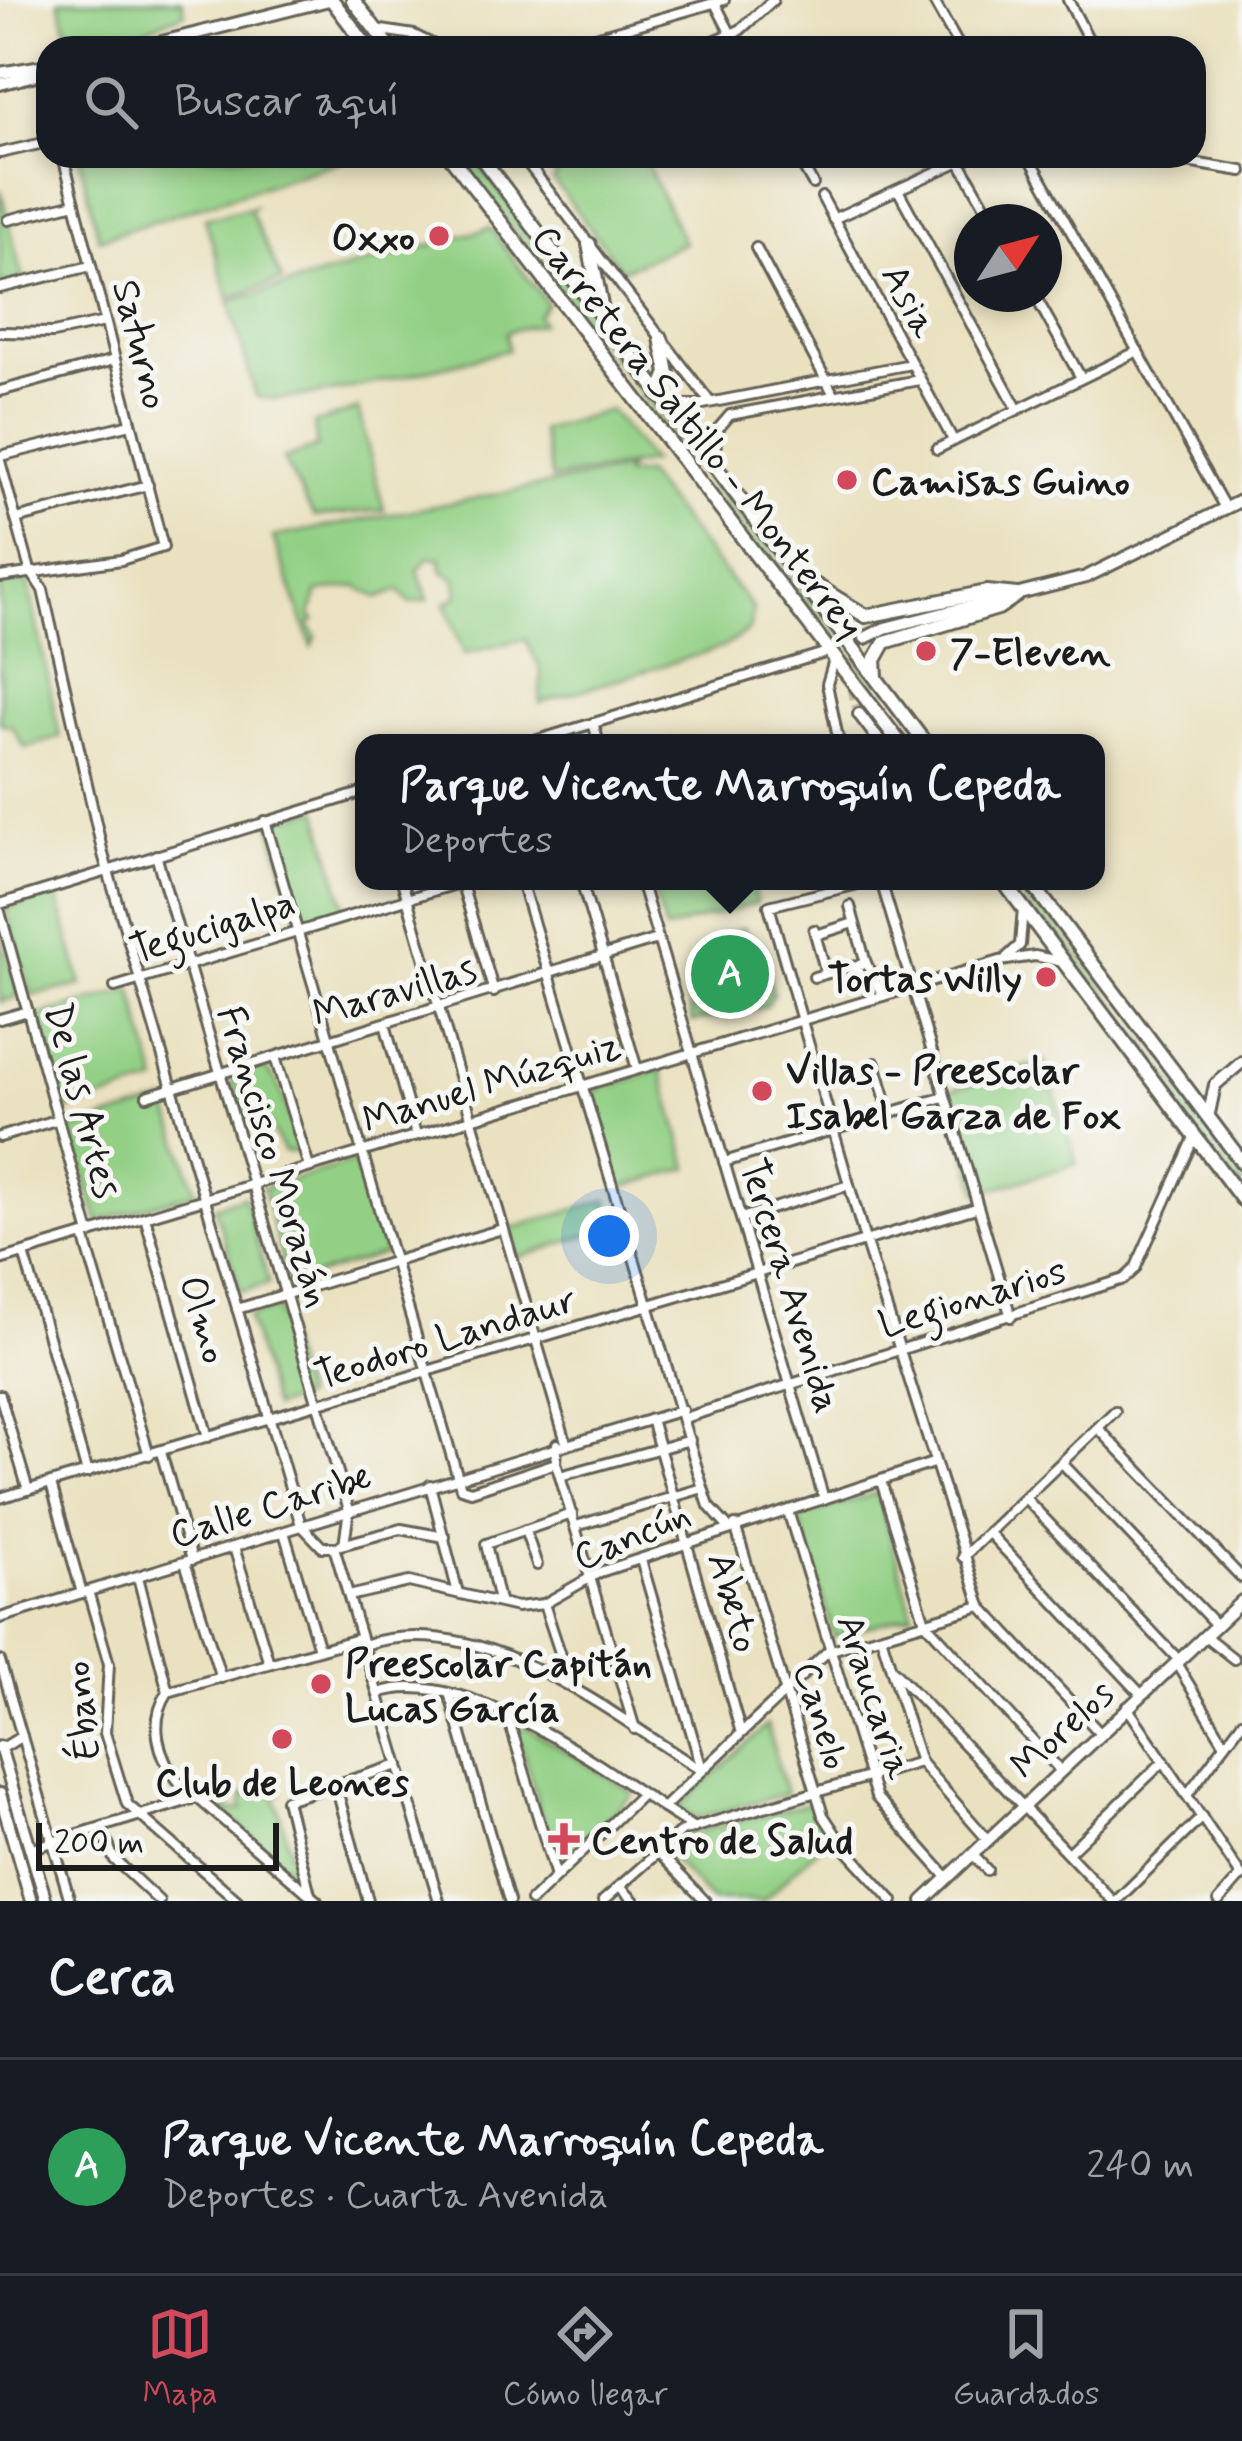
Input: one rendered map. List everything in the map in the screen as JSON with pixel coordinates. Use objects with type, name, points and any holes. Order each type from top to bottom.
[{"type":"main road","points":[[330,0],[358,36]]},
{"type":"main road","points":[[357,0],[385,36]]},
{"type":"main road","name":"Carretera Saltillo - Monterrey","points":[[458,168],[893,734]]},
{"type":"main road","name":"Carretera Saltillo - Monterrey","points":[[489,168],[919,734]]},
{"type":"main road","points":[[589,244],[604,323]]},
{"type":"main road","points":[[661,338],[668,373],[663,399]]},
{"type":"main road","points":[[800,575],[866,616],[987,592],[1017,595]]},
{"type":"main road","points":[[879,682],[875,660],[885,642],[998,608],[1017,595]]},
{"type":"main road","points":[[1010,890],[1242,1199]]},
{"type":"main road","points":[[1037,890],[1242,1162]]},
{"type":"street","points":[[186,36],[330,0]]},
{"type":"street","points":[[600,36],[720,3],[731,35],[773,0]]},
{"type":"street","points":[[933,0],[953,36]]},
{"type":"street","points":[[1068,0],[1087,36]]},
{"type":"street","points":[[379,29],[404,36]]},
{"type":"street","points":[[0,73],[36,70]]},
{"type":"street","points":[[0,84],[36,72]]},
{"type":"street","points":[[0,153],[36,145]]},
{"type":"street","points":[[1206,166],[1242,171]]},
{"type":"street","name":"Saturno","points":[[32,573],[121,560],[163,547],[66,168]]},
{"type":"street","points":[[531,168],[710,403]]},
{"type":"street","points":[[804,168],[813,184]]},
{"type":"street","points":[[833,219],[947,168]]},
{"type":"street","points":[[963,168],[984,204]]},
{"type":"street","points":[[1036,168],[1225,508]]},
{"type":"street","points":[[898,190],[1017,408]]},
{"type":"street","name":"Asia","points":[[822,197],[953,440]]},
{"type":"street","points":[[8,220],[75,203]]},
{"type":"street","points":[[755,248],[834,396]]},
{"type":"street","points":[[0,288],[92,266]]},
{"type":"street","points":[[1044,312],[1080,376]]},
{"type":"street","points":[[0,332],[53,333],[105,322]]},
{"type":"street","points":[[937,449],[1138,351]]},
{"type":"street","points":[[0,391],[114,360]]},
{"type":"street","points":[[663,399],[710,403],[911,364]]},
{"type":"street","points":[[714,465],[717,430],[730,415],[920,380]]},
{"type":"street","points":[[0,459],[131,424]]},
{"type":"street","name":"Francisco Morazán","points":[[0,459],[32,573],[43,590],[108,871],[302,1525]]},
{"type":"street","points":[[16,519],[148,485]]},
{"type":"street","points":[[865,638],[902,623],[1086,577],[1242,500]]},
{"type":"street","points":[[0,577],[32,573]]},
{"type":"street","points":[[557,734],[833,654],[827,685],[837,734]]},
{"type":"street","points":[[859,714],[874,734]]},
{"type":"street","points":[[593,723],[596,734]]},
{"type":"street","points":[[0,908],[355,795]]},
{"type":"street","points":[[265,820],[458,1476],[466,1492],[556,1463]]},
{"type":"street","name":"Francisco Morazán","points":[[156,855],[349,1510],[339,1546],[349,1596],[439,1901]]},
{"type":"street","points":[[404,890],[537,1339],[561,1443],[556,1463],[635,1729]]},
{"type":"street","name":"Tegucigalpa","points":[[115,987],[437,890]]},
{"type":"street","points":[[465,890],[494,992]]},
{"type":"street","name":"Canelo","points":[[524,890],[703,1488],[731,1526],[816,1796],[836,1837],[893,1901]]},
{"type":"street","points":[[584,890],[637,1069]]},
{"type":"street","name":"Tercera Avenida","points":[[643,890],[824,1499]]},
{"type":"street","points":[[832,890],[769,905],[963,1557],[980,1606],[1100,1732]]},
{"type":"street","points":[[884,890],[1011,1317]]},
{"type":"street","points":[[850,906],[861,965],[878,998]]},
{"type":"street","name":"De las Artes","points":[[0,908],[149,1455]]},
{"type":"street","points":[[1000,961],[1020,945],[1023,908]]},
{"type":"street","points":[[826,973],[815,932],[854,922]]},
{"type":"street","name":"Maravillas","points":[[147,1096],[657,939]]},
{"type":"street","name":"Manuel Múzquiz","points":[[0,1260],[1000,961],[1035,956],[1063,962]]},
{"type":"street","points":[[814,977],[861,965]]},
{"type":"street","points":[[0,1018],[28,1011]]},
{"type":"street","points":[[385,1024],[416,1135]]},
{"type":"street","points":[[275,1058],[309,1167]]},
{"type":"street","points":[[1208,1118],[1215,1085],[1242,1063]]},
{"type":"street","points":[[875,1064],[890,1114]]},
{"type":"street","points":[[724,1162],[944,1097]]},
{"type":"street","points":[[0,1137],[56,1120]]},
{"type":"street","name":"Legionarios","points":[[651,1419],[683,1414],[1011,1317],[1130,1275],[1195,1136]]},
{"type":"street","points":[[741,1218],[850,1185]]},
{"type":"street","name":"Teodoro Landaur","points":[[0,1498],[976,1208]]},
{"type":"street","name":"Olmo","points":[[145,1217],[208,1437]]},
{"type":"street","points":[[237,1309],[502,1229]]},
{"type":"street","points":[[24,1253],[87,1473]]},
{"type":"street","points":[[0,1395],[28,1490]]},
{"type":"street","points":[[963,1557],[1115,1411]]},
{"type":"street","name":"Calle Caribe","points":[[0,1618],[651,1419]]},
{"type":"street","name":"Abeto","points":[[651,1419],[741,1732]]},
{"type":"street","points":[[1099,1428],[1242,1577]]},
{"type":"street","points":[[560,1476],[690,1440]]},
{"type":"street","points":[[161,1452],[221,1678]]},
{"type":"street","name":"Cancún","points":[[349,1596],[410,1582],[517,1607],[544,1604],[590,1578],[731,1526],[933,1462]]},
{"type":"street","points":[[1062,1462],[1216,1625]]},
{"type":"street","points":[[881,1481],[925,1622],[1060,1769]]},
{"type":"street","name":"Ébano","points":[[51,1484],[109,1664],[103,1717],[109,1749],[127,1804],[141,1819]]},
{"type":"street","points":[[430,1485],[458,1593]]},
{"type":"street","points":[[576,1526],[703,1488]]},
{"type":"street","points":[[1025,1498],[1176,1660],[1225,1744]]},
{"type":"street","name":"Araucaria","points":[[788,1511],[869,1781],[886,1813],[947,1877]]},
{"type":"street","points":[[500,1603],[486,1544],[572,1514]]},
{"type":"street","points":[[302,1525],[313,1541],[339,1546],[401,1529],[445,1538]]},
{"type":"street","points":[[525,1530],[537,1565]]},
{"type":"street","points":[[284,1532],[319,1649]]},
{"type":"street","points":[[989,1534],[1141,1694]]},
{"type":"street","points":[[234,1547],[269,1663]]},
{"type":"street","points":[[641,1560],[702,1771]]},
{"type":"street","points":[[137,1577],[168,1692]]},
{"type":"street","name":"Morelos","points":[[923,1901],[1242,1602]]},
{"type":"street","points":[[544,1604],[570,1684]]},
{"type":"street","points":[[663,1808],[828,1651],[980,1606]]},
{"type":"street","points":[[314,1898],[196,1798],[166,1761],[155,1726],[158,1707],[168,1692],[319,1649],[411,1634],[533,1664],[702,1771]]},
{"type":"street","points":[[1204,1635],[1234,1659]]},
{"type":"street","points":[[881,1636],[920,1762],[987,1839]]},
{"type":"street","points":[[0,1661],[70,1901]]},
{"type":"street","points":[[894,1671],[1115,1901],[1202,1816]]},
{"type":"street","points":[[378,1693],[405,1686],[506,1711],[694,1828]]},
{"type":"street","points":[[450,1696],[509,1901]]},
{"type":"street","points":[[1127,1707],[1242,1876],[1219,1901]]},
{"type":"street","points":[[506,1711],[556,1876]]},
{"type":"street","points":[[1187,1795],[1241,1724]]},
{"type":"street","points":[[22,1736],[0,1748],[31,1901]]},
{"type":"street","points":[[1068,1853],[1164,1761]]},
{"type":"street","points":[[603,1901],[656,1850],[694,1828],[869,1781],[920,1762]]},
{"type":"street","points":[[314,1898],[288,1797],[398,1766]]},
{"type":"street","points":[[334,1784],[368,1901]]},
{"type":"street","points":[[0,1794],[46,1901]]},
{"type":"street","points":[[531,1901],[642,1794]]},
{"type":"street","points":[[23,1856],[196,1798]]},
{"type":"street","points":[[141,1819],[238,1901]]},
{"type":"street","points":[[102,1830],[114,1859],[159,1901]]},
{"type":"street","points":[[656,1850],[705,1901]]},
{"type":"street","points":[[972,1853],[987,1870]]},
{"type":"street","points":[[619,1886],[634,1901]]},
{"type":"green space","points":[[59,0],[182,0],[185,13],[136,33],[68,36]]},
{"type":"green space","points":[[82,168],[320,168],[99,239]]},
{"type":"green space","points":[[467,168],[481,168],[911,734],[901,734]]},
{"type":"green space","points":[[548,168],[649,168],[684,243],[622,270],[553,180],[557,176]]},
{"type":"green space","points":[[0,188],[23,279],[0,285]]},
{"type":"green space","points":[[254,207],[250,211],[282,280],[229,298],[205,218]]},
{"type":"green space","points":[[490,228],[547,303],[537,316],[542,323],[506,332],[508,350],[337,391],[273,399],[256,396],[229,302]]},
{"type":"green space","points":[[358,409],[384,510],[314,517],[283,459],[317,447],[314,424]]},
{"type":"green space","points":[[610,410],[651,462],[552,479],[541,430]]},
{"type":"green space","points":[[628,469],[625,475],[645,474],[753,609],[749,630],[724,647],[540,703],[541,669],[525,639],[464,654],[445,603],[458,596],[456,579],[443,572],[440,558],[429,557],[418,570],[428,600],[410,603],[399,590],[379,598],[356,586],[318,592],[310,615],[315,620],[309,625],[316,637],[312,647],[273,537]]},
{"type":"green space","points":[[28,581],[60,737],[25,748],[12,726],[0,723],[0,585]]},
{"type":"green space","points":[[318,809],[346,911],[299,924],[270,822]]},
{"type":"green space","points":[[653,890],[753,890],[757,903],[665,930]]},
{"type":"green space","points":[[1017,890],[1029,890],[1242,1171],[1242,1190]]},
{"type":"green space","points":[[57,895],[82,985],[32,995],[6,909]]},
{"type":"green space","points":[[743,928],[765,965],[773,994],[765,1007],[692,1022],[690,992],[698,964],[716,942]]},
{"type":"green space","points":[[0,935],[20,996],[0,1002]]},
{"type":"green space","points":[[132,989],[158,1083],[63,1111],[38,1016]]},
{"type":"green space","points":[[1044,1061],[1077,1164],[979,1193],[948,1091]]},
{"type":"green space","points":[[264,1067],[278,1083],[300,1151],[284,1152],[265,1118],[244,1120],[231,1078]]},
{"type":"green space","points":[[661,1070],[689,1168],[620,1188],[591,1092]]},
{"type":"green space","points":[[166,1101],[196,1192],[98,1221],[70,1130]]},
{"type":"green space","points":[[354,1162],[386,1253],[288,1284],[263,1188]]},
{"type":"green space","points":[[244,1196],[269,1284],[241,1292],[214,1206]]},
{"type":"green space","points":[[607,1200],[615,1226],[518,1258],[509,1229]]},
{"type":"green space","points":[[277,1308],[303,1397],[273,1408],[248,1317]]},
{"type":"green space","points":[[877,1493],[913,1614],[834,1637],[799,1517]]},
{"type":"green space","points":[[514,1720],[634,1793],[556,1867]]},
{"type":"green space","points":[[767,1725],[786,1794],[696,1818],[679,1807]]},
{"type":"green space","points":[[280,1786],[281,1793],[275,1796],[297,1876],[202,1794],[215,1790],[225,1795],[227,1810],[242,1810],[243,1795]]},
{"type":"green space","points":[[814,1802],[829,1837],[763,1901],[712,1901],[662,1849],[683,1835]]},
{"type":"tunnel","points":[[859,714],[848,675],[865,638]]},
{"type":"place","name":"Oxxo","points":[[439,236]]},
{"type":"place","name":"Camisas Guino","points":[[847,480]]},
{"type":"place","name":"7-Eleven","points":[[926,651]]},
{"type":"place","name":"Parque Vicente Marroquín Cepeda","points":[[730,974]]},
{"type":"place","name":"Tortas Willy","points":[[1046,977]]},
{"type":"place","name":"Villas - Preescolar Isabel Garza de Fox","points":[[762,1091]]},
{"type":"place","name":"Preescolar Capitán Lucas García","points":[[321,1684]]},
{"type":"place","name":"Club de Leones","points":[[282,1739]]},
{"type":"place","name":"Centro de Salud","points":[[564,1839]]}]
